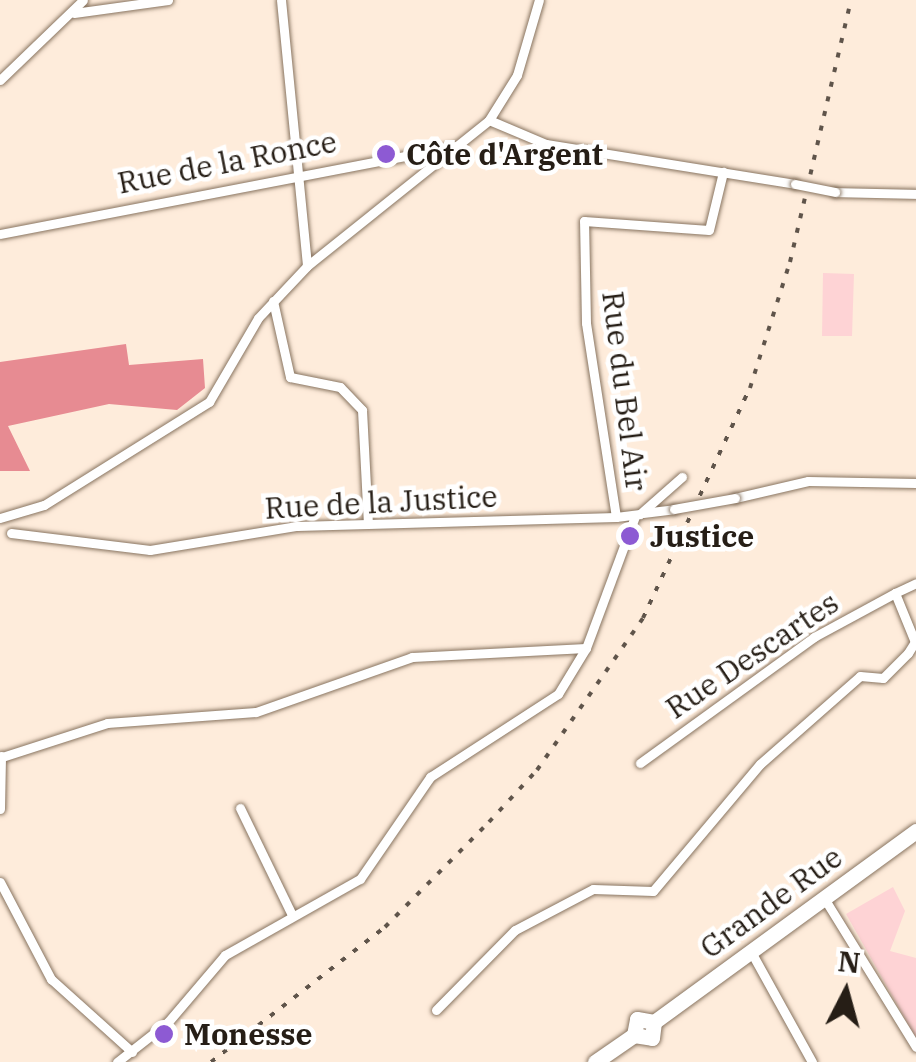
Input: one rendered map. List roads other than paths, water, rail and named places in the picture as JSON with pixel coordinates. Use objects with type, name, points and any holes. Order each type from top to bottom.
[{"type":"main road","name":"Grande Rue","points":[[595,1062],[634,1035],[652,1038],[657,1020],[916,832]]},
{"type":"street","points":[[0,80],[74,13],[83,0]]},
{"type":"street","points":[[74,13],[168,0]]},
{"type":"street","points":[[281,0],[294,174],[308,266]]},
{"type":"street","points":[[0,518],[12,518],[209,402],[272,301],[308,266],[489,120],[517,76],[540,0]]},
{"type":"street","points":[[489,120],[546,144],[835,192],[916,194]]},
{"type":"street","name":"Rue de la Ronce","points":[[0,234],[464,144]]},
{"type":"street","name":"Rue du Bel Air","points":[[616,518],[586,323],[584,221],[709,230],[723,172]]},
{"type":"street","points":[[272,301],[290,377],[340,388],[362,410],[368,523]]},
{"type":"street","points":[[117,1062],[132,1052],[225,955],[291,913],[360,879],[430,777],[558,694],[586,648],[638,515],[682,477]]},
{"type":"street","name":"Rue de la Justice","points":[[5,533],[101,551],[160,550],[368,523],[616,518],[808,481],[916,483]]},
{"type":"street","points":[[5,533],[12,518]]},
{"type":"street","name":"Rue Descartes","points":[[640,762],[814,637],[916,583]]},
{"type":"street","points":[[436,1010],[516,930],[593,889],[618,883],[643,894],[760,764],[860,676],[883,678],[915,642],[895,593]]},
{"type":"street","points":[[0,809],[1,756],[108,723],[256,712],[412,657],[586,648]]},
{"type":"street","points":[[240,808],[291,913]]},
{"type":"street","points":[[0,882],[51,978],[132,1052]]},
{"type":"street","points":[[824,898],[916,1047]]},
{"type":"street","points":[[750,950],[812,1062]]},
{"type":"railway","points":[[211,1062],[385,927],[489,822],[537,770],[643,618],[750,388],[790,262],[851,0]]},
{"type":"place","name":"Côte d'Argent","points":[[386,154]]},
{"type":"place","name":"Justice","points":[[630,536]]},
{"type":"place","name":"Monesse","points":[[164,1034]]}]
